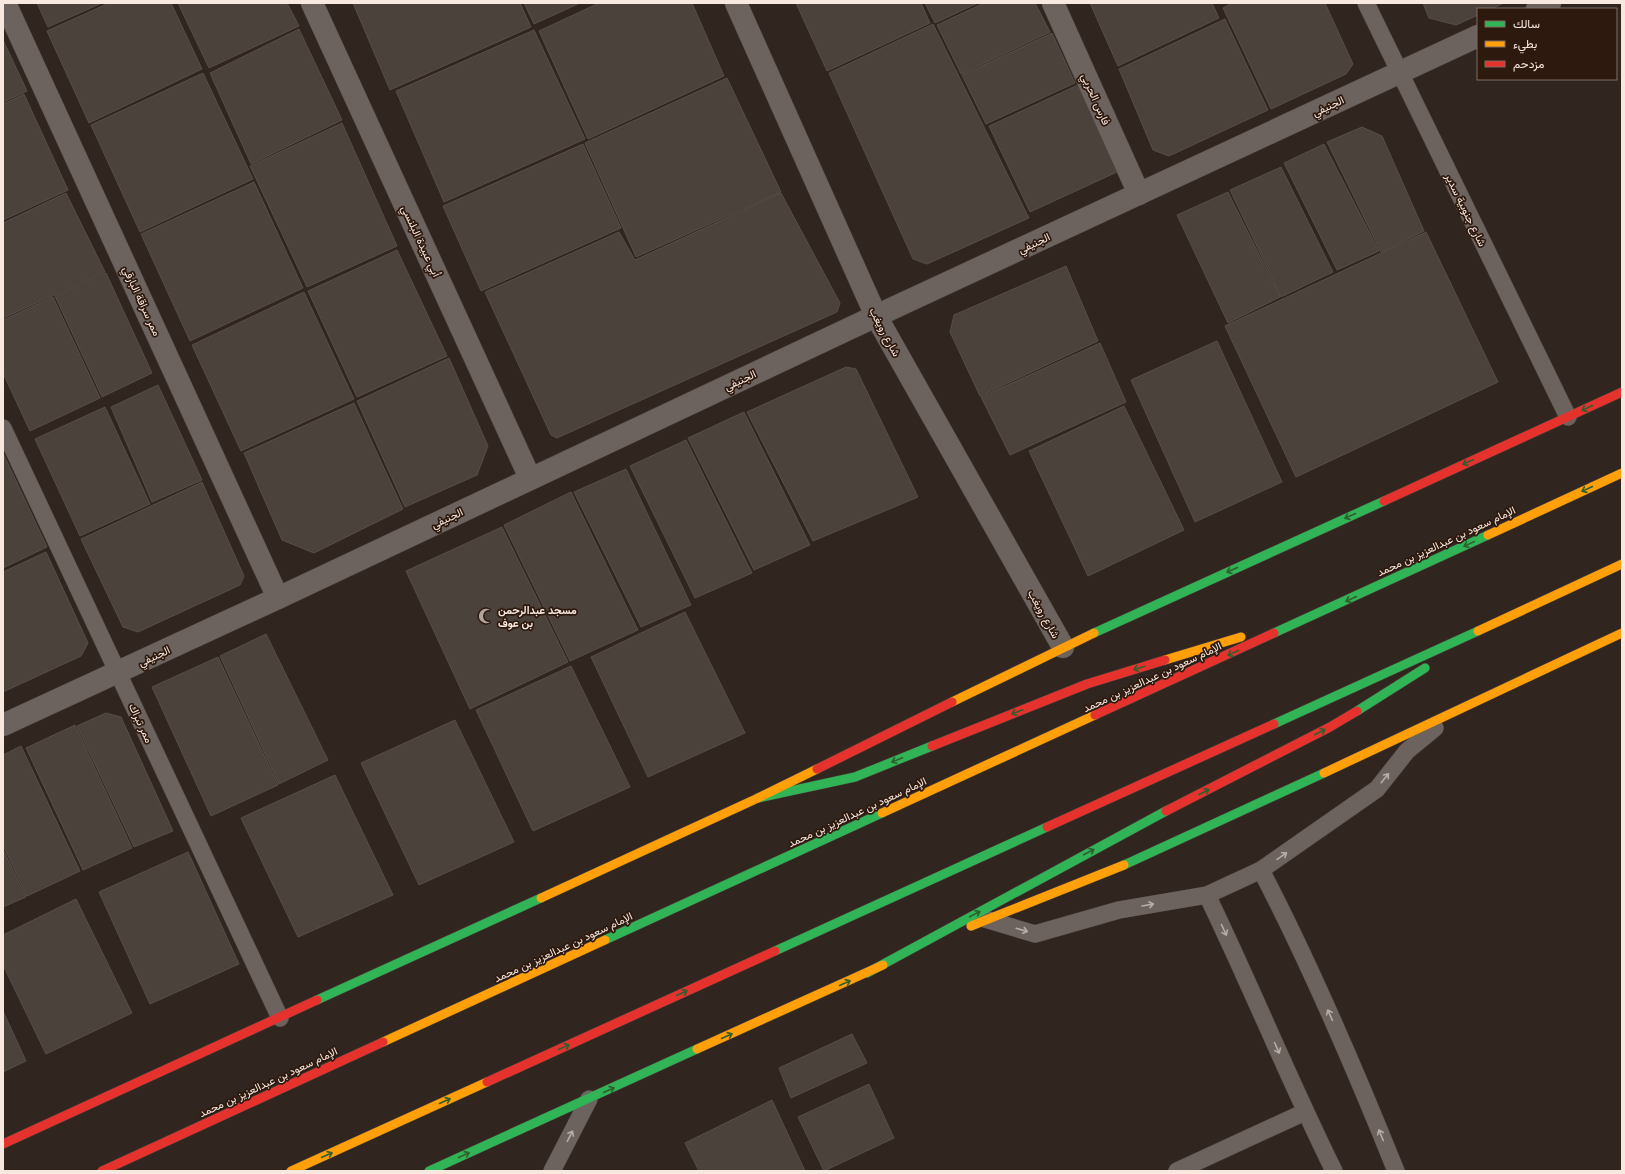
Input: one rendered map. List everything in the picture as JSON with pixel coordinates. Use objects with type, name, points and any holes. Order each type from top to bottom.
[{"type":"main road","points":[[3,1144],[758,798],[1063,647],[1622,392]]},
{"type":"main road","name":"الإمام سعود بن عبدالعزيز بن محمد","points":[[102,1171],[1622,473]]},
{"type":"main road","points":[[292,1171],[1622,564]]},
{"type":"main road","points":[[758,798],[856,777],[1087,684],[1324,611]]},
{"type":"main road","points":[[867,973],[1136,827],[1330,727],[1502,620]]},
{"type":"main road","points":[[438,1170],[589,1099],[985,920],[1135,860],[1451,715],[1622,633]]},
{"type":"street","name":"ممر سراقة البارقي","points":[[5,3],[278,598]]},
{"type":"street","name":"أبي عبيدة البلنسي","points":[[312,3],[530,478]]},
{"type":"street","name":"شارع رويغب","points":[[736,3],[876,316],[1063,647]]},
{"type":"street","name":"فارس الحربي","points":[[1053,3],[1139,194]]},
{"type":"street","points":[[1539,8],[1550,3]]},
{"type":"street","name":"الجنيفي","points":[[3,725],[117,674],[530,478],[1477,36]]},
{"type":"lane","name":"شارع جنوبية سدير","points":[[1366,3],[1568,417]]},
{"type":"lane","name":"ممر تبراك","points":[[3,428],[117,674],[280,1018]]},
{"type":"lane","points":[[985,920],[1035,934],[1119,910],[1207,895],[1261,870],[1377,789],[1407,751],[1451,715]]},
{"type":"lane","points":[[1261,870],[1296,937],[1360,1082],[1396,1171]]},
{"type":"lane","points":[[1207,895],[1239,962],[1305,1112],[1334,1171]]},
{"type":"lane","points":[[552,1171],[589,1099]]},
{"type":"lane","points":[[1177,1171],[1305,1112]]},
{"type":"building","points":[[37,3],[102,3],[48,27]]},
{"type":"building","points":[[109,3],[171,3],[202,69],[89,123],[47,31]]},
{"type":"building","points":[[178,3],[287,3],[299,26],[209,68]]},
{"type":"building","points":[[353,3],[520,3],[531,27],[390,90]]},
{"type":"building","points":[[524,3],[580,3],[534,24]]},
{"type":"building","points":[[599,3],[692,3],[724,76],[588,139],[539,31]]},
{"type":"building","points":[[796,3],[921,3],[930,23],[827,71]]},
{"type":"building","points":[[925,3],[978,3],[935,23]]},
{"type":"building","points":[[984,3],[1035,3],[1050,32],[961,74],[937,25]]},
{"type":"building","points":[[1090,3],[1212,3],[1219,18],[1118,66]]},
{"type":"building","points":[[1232,3],[1325,3],[1353,64],[1346,74],[1271,109],[1223,8]]},
{"type":"building","points":[[1423,3],[1504,3],[1493,8],[1477,8],[1477,15],[1456,25],[1429,18]]},
{"type":"building","points":[[1225,19],[1268,110],[1169,156],[1153,150],[1119,69]]},
{"type":"building","points":[[933,24],[1029,218],[927,264],[913,259],[829,73]]},
{"type":"building","points":[[299,29],[342,120],[251,164],[210,73]]},
{"type":"building","points":[[534,30],[585,139],[444,202],[396,91]]},
{"type":"building","points":[[1052,33],[1075,83],[986,124],[962,75]]},
{"type":"building","points":[[3,40],[27,91],[3,102]]},
{"type":"building","points":[[203,73],[253,179],[140,232],[91,125]]},
{"type":"building","points":[[727,78],[781,192],[636,257],[585,143]]},
{"type":"building","points":[[1078,85],[1117,165],[1117,172],[1030,212],[989,126]]},
{"type":"building","points":[[24,94],[68,190],[3,220],[3,104]]},
{"type":"building","points":[[342,123],[397,246],[307,287],[250,166]]},
{"type":"building","points":[[1362,127],[1382,136],[1424,231],[1381,252],[1327,142]]},
{"type":"building","points":[[583,144],[621,228],[481,291],[443,206]]},
{"type":"building","points":[[1324,144],[1379,251],[1337,270],[1284,163]]},
{"type":"building","points":[[1281,167],[1333,272],[1281,297],[1230,190]]},
{"type":"building","points":[[254,182],[303,288],[190,341],[141,234]]},
{"type":"building","points":[[1228,192],[1280,297],[1228,323],[1177,215]]},
{"type":"building","points":[[66,193],[105,272],[3,318],[3,223]]},
{"type":"building","points":[[781,193],[840,303],[837,312],[557,438],[551,435],[485,292],[619,232],[635,260]]},
{"type":"building","points":[[1426,232],[1498,382],[1296,477],[1225,326]]},
{"type":"building","points":[[397,250],[447,356],[357,397],[308,291]]},
{"type":"building","points":[[1066,266],[1098,341],[980,396],[950,332],[954,315]]},
{"type":"building","points":[[106,273],[152,373],[102,397],[55,296]]},
{"type":"building","points":[[304,292],[354,399],[241,451],[192,345]]},
{"type":"building","points":[[53,297],[100,398],[30,431],[3,373],[3,320]]},
{"type":"building","points":[[1217,341],[1282,482],[1195,522],[1131,380]]},
{"type":"building","points":[[1100,343],[1126,402],[1010,455],[981,397]]},
{"type":"building","points":[[449,358],[488,446],[477,475],[405,507],[357,401]]},
{"type":"building","points":[[846,367],[856,369],[918,497],[813,541],[747,412]]},
{"type":"building","points":[[158,385],[202,480],[152,502],[111,407]]},
{"type":"building","points":[[354,403],[403,509],[314,553],[282,540],[244,453]]},
{"type":"building","points":[[1124,406],[1184,530],[1088,576],[1029,451]]},
{"type":"building","points":[[105,407],[150,504],[80,536],[35,439]]},
{"type":"building","points":[[744,412],[810,545],[754,570],[688,438]]},
{"type":"building","points":[[686,440],[752,573],[695,598],[630,466]]},
{"type":"building","points":[[3,455],[47,547],[3,568]]},
{"type":"building","points":[[626,469],[691,605],[641,627],[574,492]]},
{"type":"building","points":[[202,482],[244,576],[240,585],[138,632],[123,627],[81,539]]},
{"type":"building","points":[[571,492],[638,630],[570,661],[504,525]]},
{"type":"building","name":"مسجد عبدالرحمن بن عوف","points":[[502,527],[568,662],[470,709],[406,571]]},
{"type":"building","points":[[46,552],[88,643],[81,656],[3,692],[3,572]]},
{"type":"building","points":[[685,612],[745,733],[648,777],[591,657]]},
{"type":"building","points":[[266,634],[328,760],[279,784],[220,656]]},
{"type":"building","points":[[218,657],[278,785],[211,816],[152,687]]},
{"type":"building","points":[[571,666],[630,787],[533,831],[476,710]]},
{"type":"building","points":[[106,713],[121,717],[173,831],[134,847],[77,726]]},
{"type":"building","points":[[455,720],[514,842],[419,885],[361,763]]},
{"type":"building","points":[[75,725],[132,848],[83,870],[26,748]]},
{"type":"building","points":[[21,746],[80,871],[27,896],[3,845],[3,755]]},
{"type":"building","points":[[335,775],[393,895],[298,937],[241,818]]},
{"type":"building","points":[[3,849],[26,897],[3,907]]},
{"type":"building","points":[[188,852],[239,964],[150,1004],[99,892]]},
{"type":"building","points":[[76,899],[132,1013],[46,1054],[3,965],[3,935]]},
{"type":"building","points":[[3,1011],[26,1061],[3,1072]]},
{"type":"building","points":[[852,1034],[867,1063],[791,1098],[779,1068]]},
{"type":"building","points":[[869,1084],[894,1138],[824,1171],[798,1117]]},
{"type":"building","points":[[772,1100],[805,1171],[699,1171],[685,1143]]},
{"type":"traffic: fast","points":[[1094,633],[1384,501]]},
{"type":"traffic: fast","points":[[1274,633],[1488,535]]},
{"type":"traffic: fast","points":[[1274,724],[1478,631]]},
{"type":"traffic: fast","points":[[1357,711],[1425,668]]},
{"type":"traffic: fast","points":[[758,798],[855,777],[932,746]]},
{"type":"traffic: fast","points":[[1124,865],[1324,773]]},
{"type":"traffic: fast","points":[[867,973],[1166,811]]},
{"type":"traffic: fast","points":[[605,940],[882,813]]},
{"type":"traffic: fast","points":[[775,951],[1047,827]]},
{"type":"traffic: fast","points":[[317,1000],[541,898]]},
{"type":"traffic: fast","points":[[429,1171],[697,1049]]},
{"type":"traffic: slow","points":[[1488,535],[1622,473]]},
{"type":"traffic: slow","points":[[1478,631],[1622,564]]},
{"type":"traffic: slow","points":[[952,702],[1094,633]]},
{"type":"traffic: slow","points":[[1324,773],[1622,633]]},
{"type":"traffic: slow","points":[[1165,660],[1241,637]]},
{"type":"traffic: slow","points":[[882,813],[1095,715]]},
{"type":"traffic: slow","points":[[541,898],[758,798],[817,769]]},
{"type":"traffic: slow","points":[[971,926],[1124,865]]},
{"type":"traffic: slow","points":[[383,1042],[605,940]]},
{"type":"traffic: slow","points":[[697,1049],[883,965]]},
{"type":"traffic: slow","points":[[291,1171],[487,1082]]},
{"type":"traffic: jam","points":[[1384,501],[1622,392]]},
{"type":"traffic: jam","points":[[1095,715],[1274,633]]},
{"type":"traffic: jam","points":[[932,746],[1087,684],[1165,660]]},
{"type":"traffic: jam","points":[[817,769],[952,702]]},
{"type":"traffic: jam","points":[[1166,811],[1330,727],[1357,711]]},
{"type":"traffic: jam","points":[[1047,827],[1274,724]]},
{"type":"traffic: jam","points":[[487,1082],[775,951]]},
{"type":"traffic: jam","points":[[3,1144],[317,1000]]},
{"type":"traffic: jam","points":[[102,1171],[383,1042]]},
{"type":"place","name":"مسجد عبدالرحمن بن عوف","points":[[486,616]]}]
